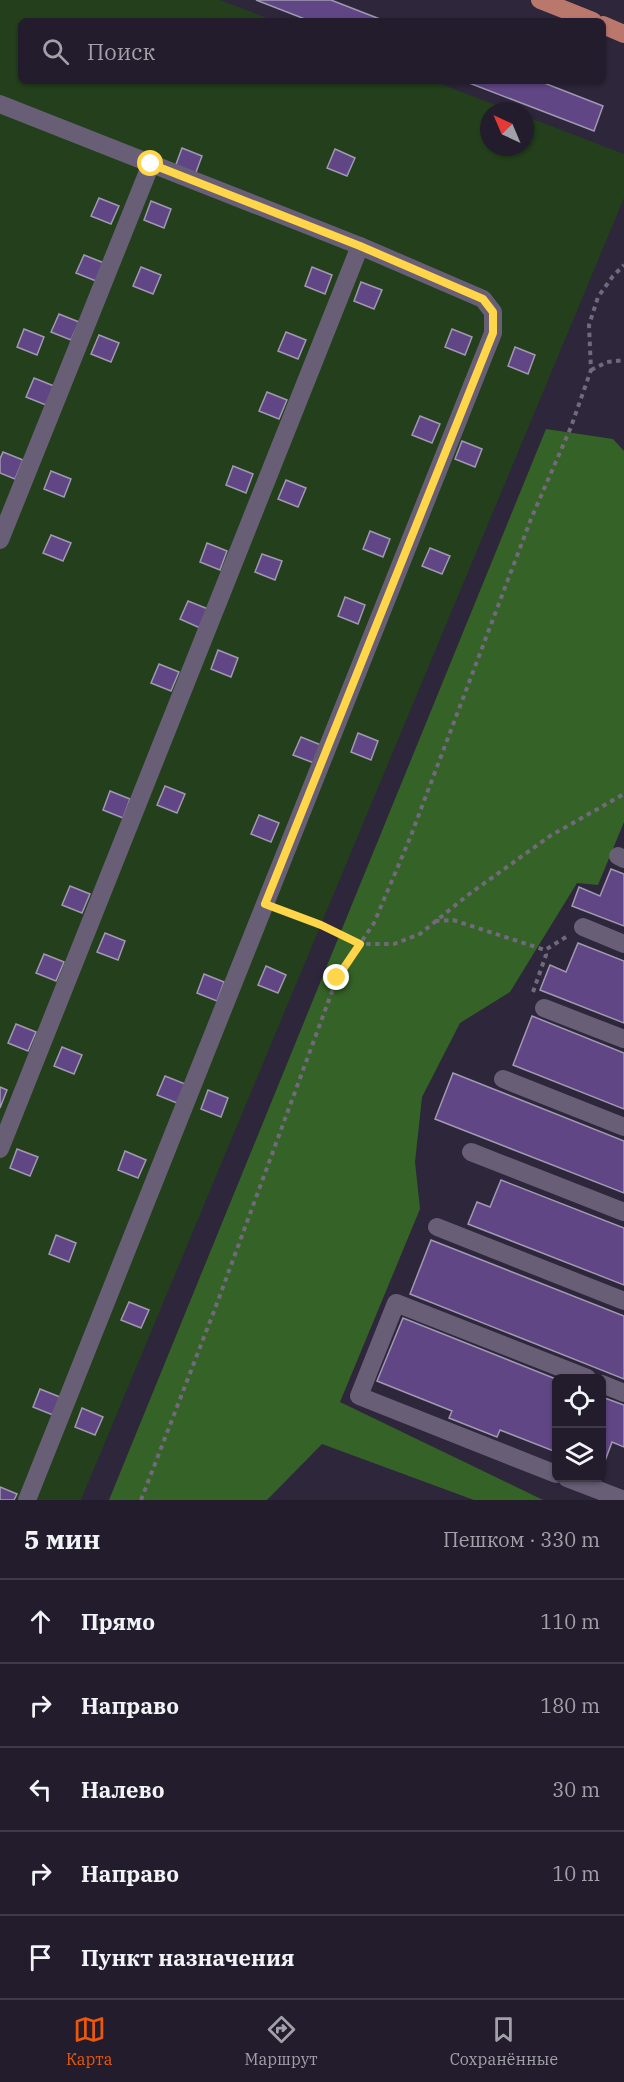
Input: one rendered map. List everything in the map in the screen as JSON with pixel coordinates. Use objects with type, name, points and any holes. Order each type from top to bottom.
[{"type":"main road","points":[[540,0],[585,18]]},
{"type":"main road","points":[[606,26],[624,34]]},
{"type":"lane","points":[[0,104],[360,246],[483,299],[493,312],[493,333],[27,1500]]},
{"type":"lane","points":[[0,540],[151,164]]},
{"type":"lane","points":[[0,1149],[360,246]]},
{"type":"lane","points":[[583,927],[624,944]]},
{"type":"lane","points":[[544,1008],[624,1039]]},
{"type":"lane","points":[[503,1079],[624,1127]]},
{"type":"lane","points":[[471,1152],[624,1212]]},
{"type":"lane","points":[[437,1227],[624,1301]]},
{"type":"lane","points":[[552,1471],[359,1396],[396,1303],[577,1374]]},
{"type":"lane","points":[[606,1386],[624,1393]]},
{"type":"lane","points":[[577,1482],[624,1500]]},
{"type":"path","points":[[141,1500],[224,1286],[337,978],[374,923],[410,838],[547,483],[571,427],[591,370],[589,326],[598,297],[624,265]]},
{"type":"path","points":[[591,370],[607,362],[624,360]]},
{"type":"path","points":[[265,904],[321,925],[360,944],[394,944],[420,934],[549,836],[624,794]]},
{"type":"path","points":[[435,921],[453,920],[545,950],[583,927]]},
{"type":"path","points":[[544,1008],[534,999],[533,992],[546,955],[545,950]]},
{"type":"green space","points":[[0,0],[220,0],[267,18],[18,18],[18,84],[441,84],[488,102],[480,102],[480,156],[534,156],[534,119],[624,154],[624,198],[81,1500],[0,1500]]},
{"type":"green space","points":[[546,429],[613,439],[624,451],[624,822],[598,885],[577,883],[510,992],[460,1023],[422,1097],[415,1162],[420,1209],[340,1402],[543,1500],[474,1500],[322,1444],[267,1500],[109,1500]]},
{"type":"building","points":[[256,0],[331,0],[377,18],[302,18]]},
{"type":"building","points":[[472,84],[547,84],[603,106],[594,131],[534,108],[534,102],[519,102]]},
{"type":"building","points":[[182,148],[202,156],[195,175],[175,167]]},
{"type":"building","points":[[335,149],[355,158],[347,176],[327,168]]},
{"type":"building","points":[[99,198],[119,206],[111,224],[91,216]]},
{"type":"building","points":[[151,201],[171,209],[164,228],[144,220]]},
{"type":"building","points":[[84,255],[104,263],[96,281],[76,273]]},
{"type":"building","points":[[141,267],[161,275],[153,294],[133,286]]},
{"type":"building","points":[[312,267],[332,275],[325,294],[305,286]]},
{"type":"building","points":[[361,282],[382,290],[374,309],[354,301]]},
{"type":"building","points":[[59,314],[79,322],[71,340],[51,332]]},
{"type":"building","points":[[24,329],[44,337],[37,355],[17,347]]},
{"type":"building","points":[[452,329],[472,337],[465,355],[445,347]]},
{"type":"building","points":[[286,332],[306,340],[298,359],[278,351]]},
{"type":"building","points":[[99,335],[119,343],[111,362],[91,354]]},
{"type":"building","points":[[515,347],[535,355],[528,374],[508,366]]},
{"type":"building","points":[[34,378],[54,386],[46,405],[26,397]]},
{"type":"building","points":[[267,392],[287,400],[279,419],[259,411]]},
{"type":"building","points":[[420,416],[440,424],[432,443],[412,435]]},
{"type":"building","points":[[462,441],[482,449],[475,467],[455,459]]},
{"type":"building","points":[[3,452],[23,460],[15,479],[0,473],[0,459]]},
{"type":"building","points":[[233,466],[253,474],[246,493],[226,485]]},
{"type":"building","points":[[51,471],[71,479],[64,497],[44,489]]},
{"type":"building","points":[[286,480],[306,488],[298,507],[278,499]]},
{"type":"building","points":[[370,531],[390,539],[383,557],[363,549]]},
{"type":"building","points":[[51,535],[71,543],[63,561],[43,553]]},
{"type":"building","points":[[207,543],[227,551],[220,570],[200,562]]},
{"type":"building","points":[[430,548],[450,556],[442,574],[422,566]]},
{"type":"building","points":[[262,554],[282,561],[275,580],[255,572]]},
{"type":"building","points":[[345,597],[365,605],[358,624],[338,616]]},
{"type":"building","points":[[188,601],[208,609],[200,628],[180,619]]},
{"type":"building","points":[[218,650],[238,658],[231,677],[211,669]]},
{"type":"building","points":[[159,664],[179,672],[171,691],[151,683]]},
{"type":"building","points":[[358,733],[378,741],[371,760],[351,752]]},
{"type":"building","points":[[301,737],[321,745],[314,763],[293,755]]},
{"type":"building","points":[[165,786],[185,794],[177,813],[157,805]]},
{"type":"building","points":[[110,791],[130,799],[123,818],[103,810]]},
{"type":"building","points":[[259,815],[279,823],[271,842],[251,834]]},
{"type":"building","points":[[611,869],[624,874],[624,926],[572,906],[579,887],[600,896]]},
{"type":"building","points":[[70,886],[90,894],[82,913],[62,905]]},
{"type":"building","points":[[105,933],[125,941],[118,960],[97,952]]},
{"type":"building","points":[[578,943],[624,961],[624,1023],[540,990],[550,965],[566,972]]},
{"type":"building","points":[[44,954],[64,962],[56,981],[36,973]]},
{"type":"building","points":[[266,966],[286,975],[278,993],[258,985]]},
{"type":"building","points":[[204,974],[224,982],[217,1001],[197,993]]},
{"type":"building","points":[[532,1016],[624,1053],[624,1109],[513,1065]]},
{"type":"building","points":[[16,1024],[36,1032],[28,1051],[8,1043]]},
{"type":"building","points":[[62,1047],[82,1055],[74,1074],[54,1066]]},
{"type":"building","points":[[453,1073],[624,1141],[624,1193],[435,1119]]},
{"type":"building","points":[[165,1076],[185,1084],[177,1103],[157,1095]]},
{"type":"building","points":[[0,1087],[7,1090],[0,1108]]},
{"type":"building","points":[[208,1090],[228,1098],[221,1117],[201,1109]]},
{"type":"building","points":[[17,1149],[38,1157],[30,1176],[10,1168]]},
{"type":"building","points":[[125,1151],[146,1160],[138,1178],[118,1170]]},
{"type":"building","points":[[501,1180],[624,1228],[624,1285],[468,1224],[477,1202],[490,1207]]},
{"type":"building","points":[[56,1235],[76,1243],[69,1262],[49,1254]]},
{"type":"building","points":[[431,1240],[624,1316],[624,1379],[410,1294]]},
{"type":"building","points":[[129,1302],[149,1310],[141,1328],[121,1320]]},
{"type":"building","points":[[403,1318],[552,1377],[552,1450],[500,1430],[497,1437],[449,1418],[452,1411],[377,1381]]},
{"type":"building","points":[[40,1389],[60,1397],[53,1415],[33,1407]]},
{"type":"building","points":[[606,1398],[624,1405],[624,1447],[612,1442],[606,1458]]},
{"type":"building","points":[[82,1408],[103,1417],[95,1435],[75,1427]]},
{"type":"building","points":[[0,1487],[17,1494],[14,1500],[0,1500]]},
{"type":"route","points":[[151,164],[360,246],[483,299],[493,312],[493,333],[265,904],[321,925],[360,944],[337,978]]}]
